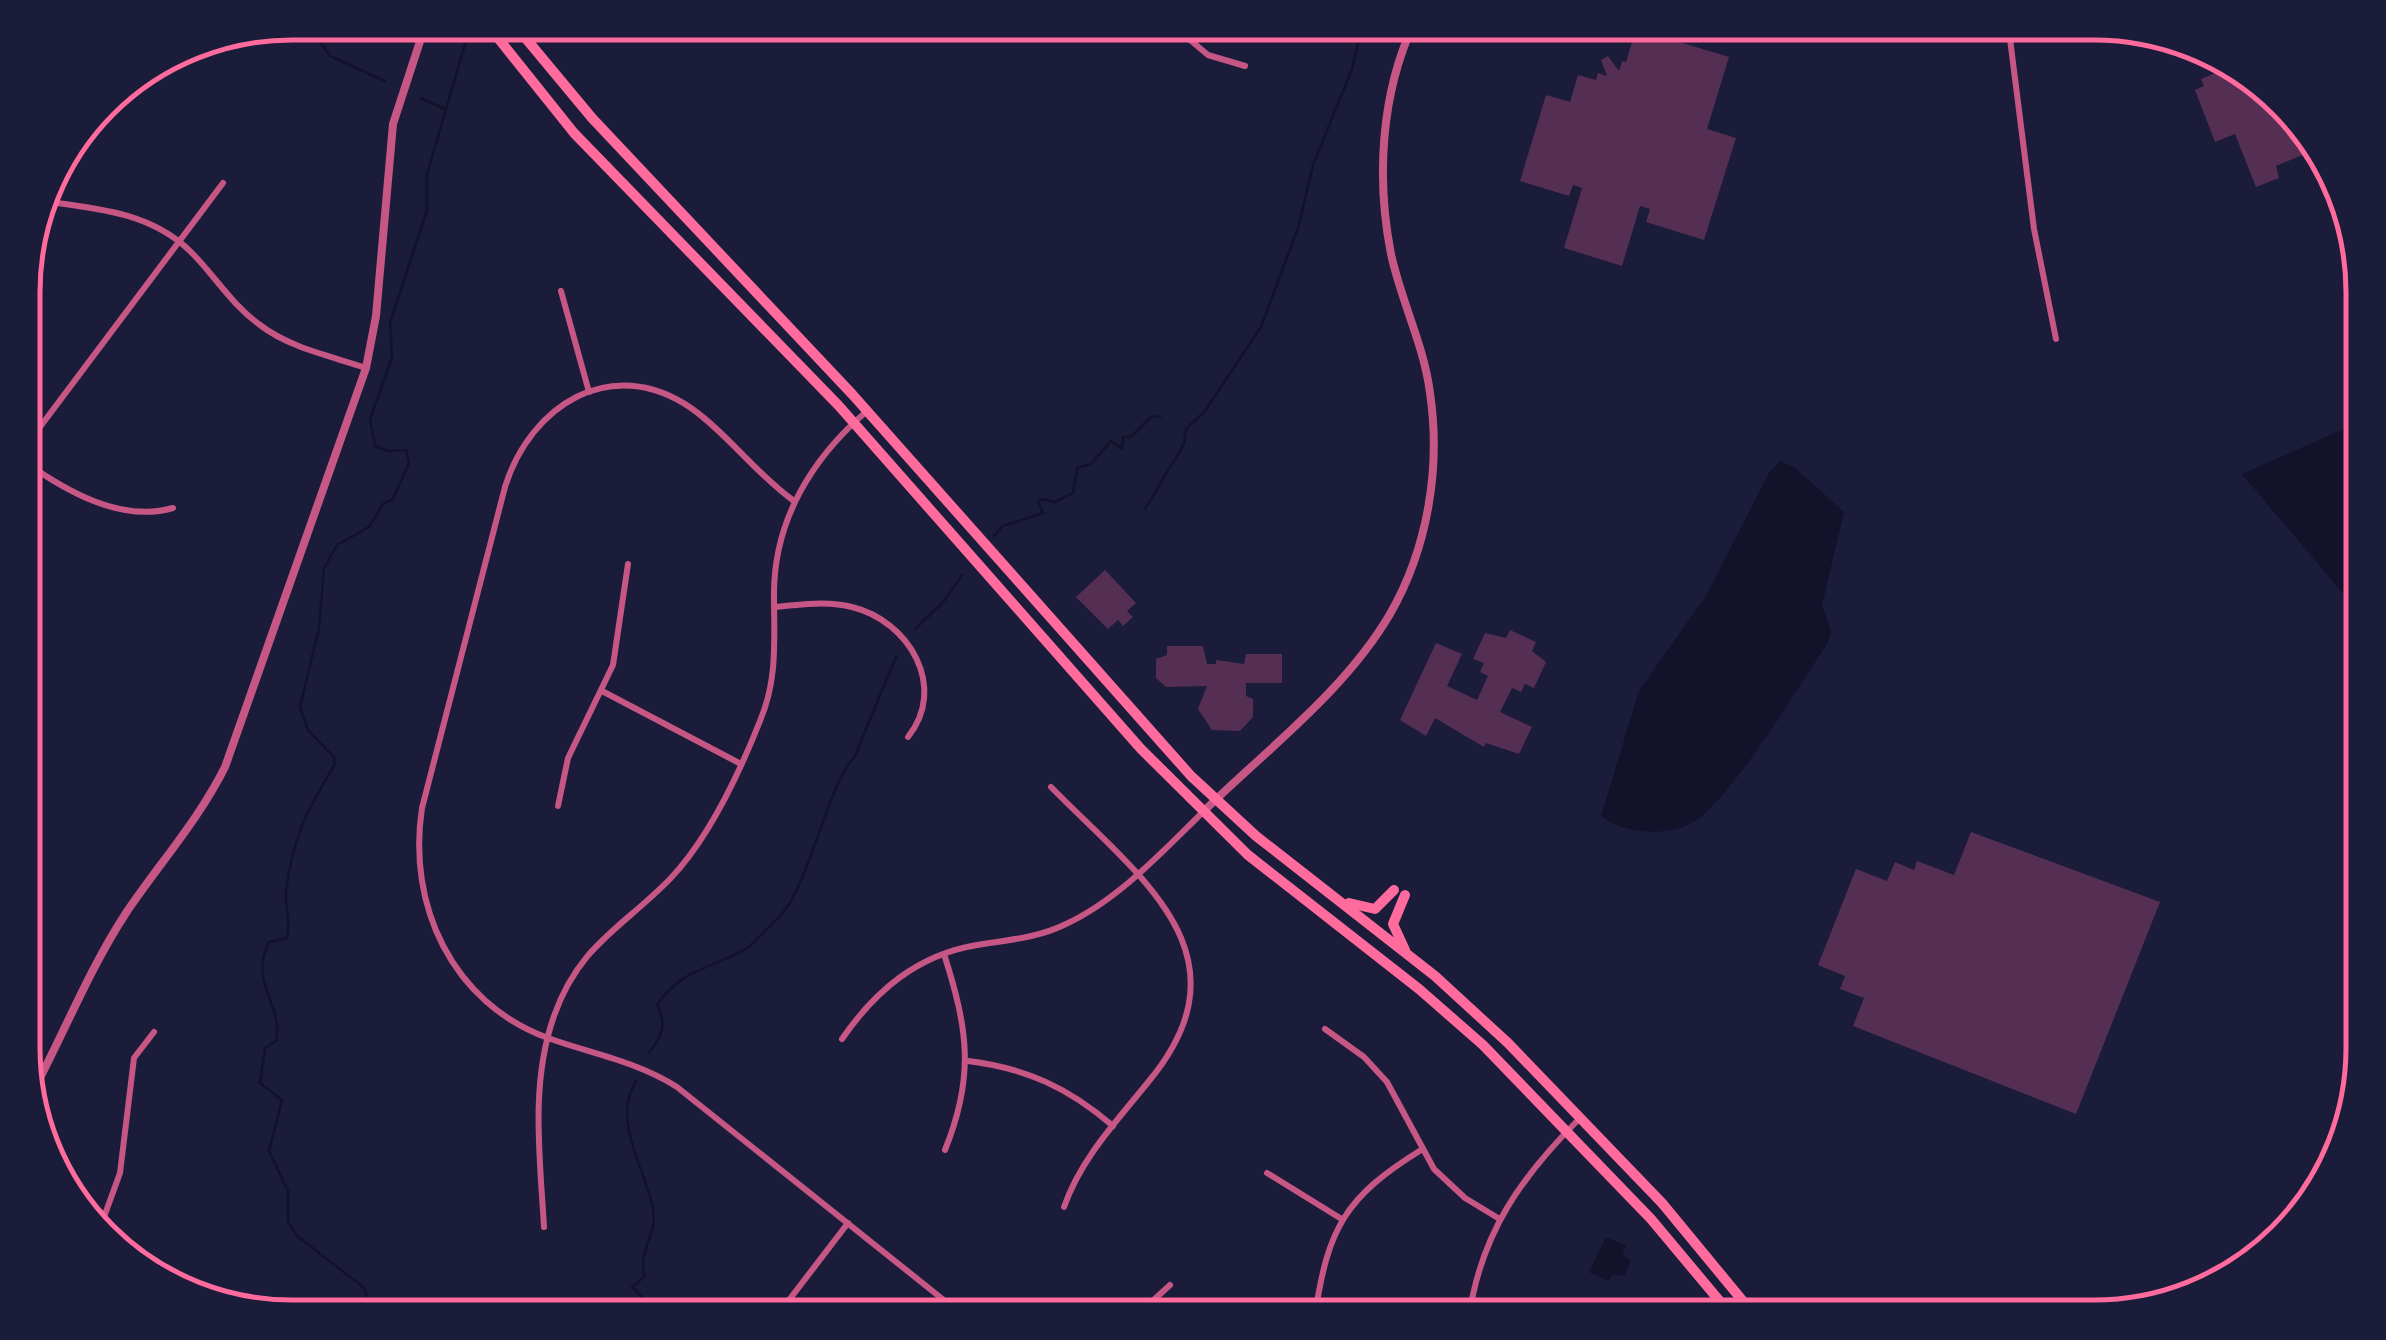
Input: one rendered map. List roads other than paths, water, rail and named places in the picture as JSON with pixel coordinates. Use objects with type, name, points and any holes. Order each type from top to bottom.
[{"type":"main road","points":[[501,41],[574,133],[853,422],[1060,660],[1203,812],[1248,855],[1430,998],[1651,1219],[1718,1299]]},
{"type":"main road","points":[[529,41],[592,118],[867,411],[1216,799],[1408,955],[1508,1043],[1684,1228],[1742,1299]]},
{"type":"main road","points":[[1338,900],[1372,909],[1399,893],[1393,924],[1408,955]]},
{"type":"street","points":[[1192,40],[1208,54],[1245,66]]},
{"type":"street","points":[[842,1040],[891,982],[944,954],[1065,925],[1104,902],[1203,812],[1372,643],[1405,583],[1428,510],[1434,437],[1430,388],[1391,254],[1382,170],[1389,108],[1409,40]]},
{"type":"street","points":[[2010,40],[2034,230],[2056,339]]},
{"type":"street","points":[[42,1074],[100,957],[197,818],[224,767],[366,368],[376,316],[393,124],[420,41]]},
{"type":"street","points":[[40,427],[223,183]]},
{"type":"street","points":[[56,203],[128,215],[179,242],[262,327],[290,342],[366,368]]},
{"type":"street","points":[[561,291],[590,392]]},
{"type":"street","points":[[794,501],[679,400],[633,387],[590,392],[544,417],[514,458],[418,831],[423,898],[447,955],[506,1018],[547,1038],[657,1074],[940,1300]]},
{"type":"street","points":[[544,1227],[538,1088],[547,1038],[562,997],[587,955],[686,860],[741,764],[772,681],[779,543],[794,501],[812,472],[853,422],[867,411]]},
{"type":"street","points":[[40,471],[77,494],[135,513],[172,508]]},
{"type":"street","points":[[558,806],[568,758],[602,692],[616,652],[628,564]]},
{"type":"street","points":[[774,607],[821,603],[852,606],[880,618],[898,632],[917,660],[926,690],[925,711],[908,737]]},
{"type":"street","points":[[602,692],[741,764]]},
{"type":"street","points":[[1051,787],[1136,874],[1182,933],[1192,964],[1192,999],[1177,1046],[1080,1170],[1064,1207]]},
{"type":"street","points":[[944,954],[962,1018],[968,1062],[958,1116],[945,1150]]},
{"type":"street","points":[[1326,1028],[1364,1057],[1387,1082],[1421,1150],[1449,1184],[1498,1218]]},
{"type":"street","points":[[105,1216],[120,1173],[134,1058],[154,1032]]},
{"type":"street","points":[[968,1062],[1039,1076],[1074,1095],[1112,1126]]},
{"type":"street","points":[[1473,1299],[1480,1262],[1498,1218],[1537,1160],[1580,1118]]},
{"type":"street","points":[[1318,1299],[1328,1249],[1340,1218],[1368,1186],[1421,1150]]},
{"type":"street","points":[[1268,1173],[1340,1218]]},
{"type":"street","points":[[789,1300],[848,1224]]},
{"type":"street","points":[[1155,1300],[1170,1285]]},
{"type":"waterway","points":[[1145,509],[1184,444],[1186,429],[1205,411],[1261,327],[1298,228],[1313,165],[1352,69],[1359,40]]},
{"type":"waterway","points":[[320,41],[330,56],[385,81]]},
{"type":"waterway","points":[[369,1300],[363,1287],[297,1236],[288,1222],[288,1191],[269,1151],[282,1100],[260,1083],[265,1048],[276,1041],[277,1028],[262,970],[269,942],[287,938],[286,891],[297,838],[335,764],[334,757],[308,730],[300,707],[319,628],[324,568],[337,545],[369,527],[383,504],[393,499],[409,463],[406,450],[388,451],[375,446],[370,419],[392,358],[390,323],[427,210],[427,174],[466,41]]},
{"type":"waterway","points":[[421,98],[445,109]]},
{"type":"waterway","points":[[994,536],[1003,526],[1043,513],[1038,502],[1042,499],[1054,502],[1073,493],[1077,468],[1091,464],[1111,441],[1122,449],[1123,437],[1132,436],[1152,416],[1160,417]]},
{"type":"waterway","points":[[915,629],[943,602],[962,575]]},
{"type":"waterway","points":[[649,1053],[662,1030],[657,1005],[667,993],[687,976],[747,948],[794,896],[837,785],[854,758],[896,657]]},
{"type":"waterway","points":[[636,1081],[629,1096],[629,1129],[654,1218],[644,1259],[645,1276],[632,1287],[645,1300]]}]
